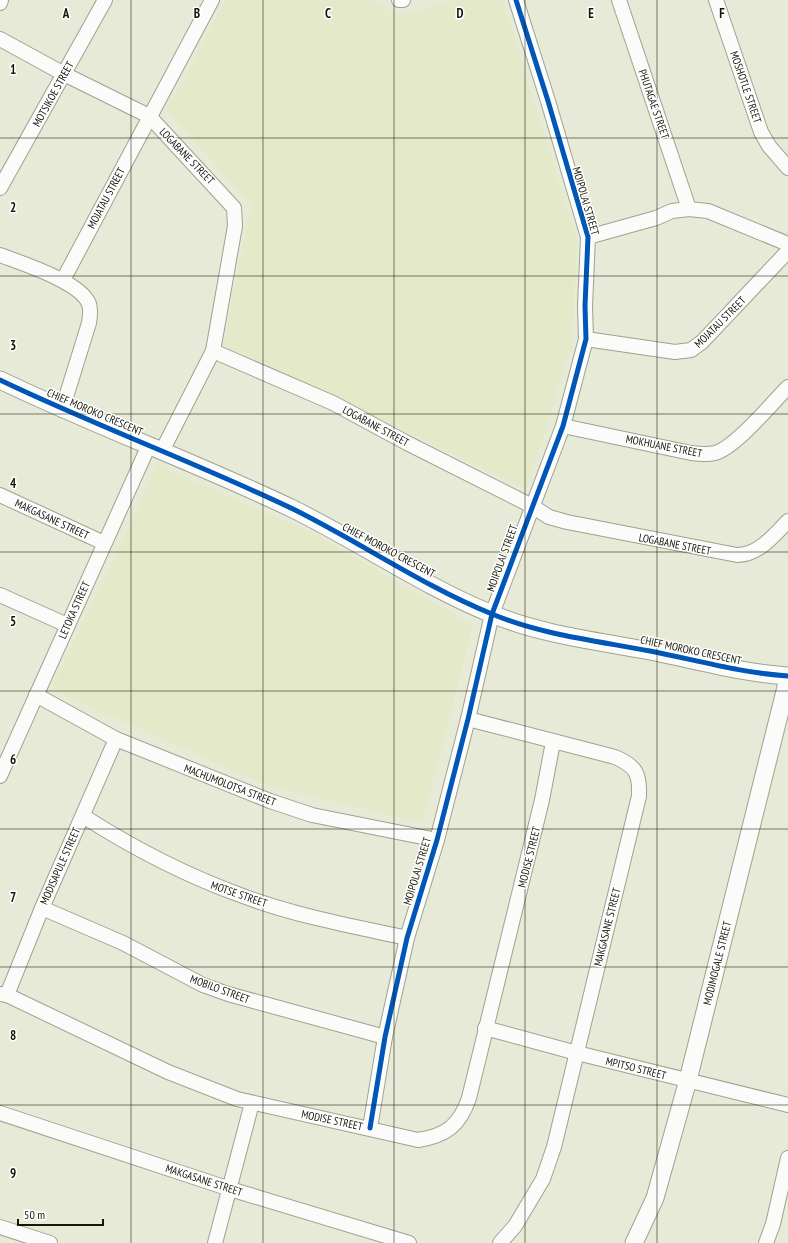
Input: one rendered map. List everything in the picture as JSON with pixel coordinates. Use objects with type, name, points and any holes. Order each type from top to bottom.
[{"type":"street","name":"MOTSIKOE STREET","points":[[0,188],[105,0]]},
{"type":"street","name":"MOJATAU STREET","points":[[62,280],[212,0]]},
{"type":"street","name":"MOIPOLAI STREET","points":[[370,1128],[385,1037],[407,938],[437,840],[468,719],[492,614],[532,506],[564,426],[586,339],[585,306],[588,237],[548,101],[516,0]]},
{"type":"street","name":"PHUTAGAE STREET","points":[[619,0],[689,209]]},
{"type":"street","name":"MOSHOTLE STREET","points":[[716,0],[761,132],[769,146],[788,168]]},
{"type":"street","points":[[0,39],[64,74],[149,116]]},
{"type":"street","name":"LOGABANE STREET","points":[[149,116],[232,204],[235,211],[236,226],[213,351],[333,403],[407,443],[532,506],[549,517],[566,522],[737,556],[750,554],[759,548],[788,521]]},
{"type":"street","points":[[588,237],[656,218],[672,211],[689,209],[708,211],[788,244]]},
{"type":"street","name":"MOJATAU STREET","points":[[586,339],[675,352],[691,350],[702,342],[788,251]]},
{"type":"street","points":[[0,255],[62,280],[85,298],[89,304],[90,314],[62,410]]},
{"type":"street","name":"LETOKA STREET","points":[[0,776],[104,543],[156,448],[213,351]]},
{"type":"street","name":"CHIEF MOROKO CRESCENT","points":[[0,380],[62,410],[156,448],[293,510],[428,583],[492,614],[542,630],[747,672],[788,678]]},
{"type":"street","name":"MOKHUANE STREET","points":[[564,426],[691,453],[711,454],[726,448],[737,439],[788,387]]},
{"type":"street","name":"MAKGASANE STREET","points":[[0,495],[104,543]]},
{"type":"street","points":[[0,595],[67,625]]},
{"type":"street","name":"MODIMOGALE STREET","points":[[634,1243],[655,1198],[688,1080],[788,678]]},
{"type":"street","name":"MACHUMOLOTSA STREET","points":[[36,695],[116,739],[224,784],[312,815],[437,840]]},
{"type":"street","name":"MAKGASANE STREET","points":[[468,719],[624,761],[632,767],[640,781],[639,796],[554,1147],[543,1179],[515,1226],[500,1243]]},
{"type":"street","name":"MODISAPULE STREET","points":[[4,994],[116,739]]},
{"type":"street","name":"MODISE STREET","points":[[4,994],[168,1072],[252,1104],[370,1128],[418,1140],[433,1138],[452,1127],[460,1119],[469,1098],[542,800],[552,742]]},
{"type":"street","name":"MOTSE STREET","points":[[83,816],[119,839],[166,863],[210,884],[244,897],[289,911],[407,938]]},
{"type":"street","name":"MOBILO STREET","points":[[42,908],[123,943],[203,985],[228,994],[385,1037]]},
{"type":"street","name":"MPITSO STREET","points":[[485,1028],[577,1053],[788,1105]]},
{"type":"street","points":[[215,1243],[252,1104]]},
{"type":"street","name":"MAKGASANE STREET","points":[[0,1113],[230,1189],[409,1243]]},
{"type":"street","points":[[766,1243],[788,1158]]},
{"type":"street","points":[[0,1227],[50,1243]]},
{"type":"shaded area","points":[[225,0],[370,0],[399,15],[456,0],[503,0],[577,240],[572,345],[527,489],[223,345],[251,204],[167,111]]},
{"type":"shaded area","points":[[158,465],[308,531],[473,625],[422,823],[266,785],[51,689]]},
{"type":"cycle path","points":[[370,1128],[385,1037],[407,938],[437,840],[468,719],[492,614],[563,426],[586,339],[585,306],[588,237],[548,101],[516,0]]},
{"type":"cycle path","points":[[0,380],[293,509],[343,535],[416,577],[466,603],[492,614],[530,627],[570,637],[650,651],[736,669],[788,676]]}]
